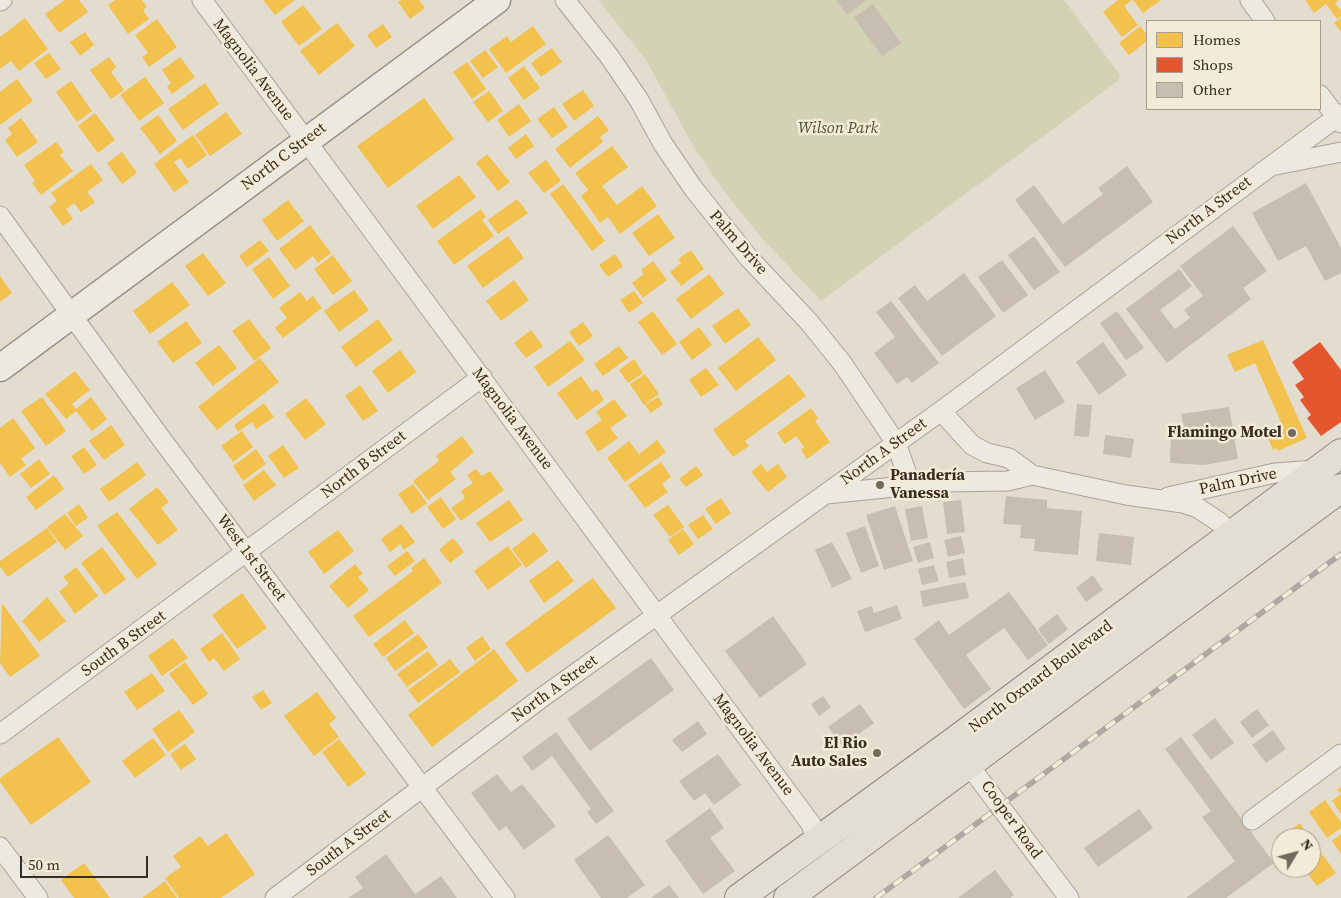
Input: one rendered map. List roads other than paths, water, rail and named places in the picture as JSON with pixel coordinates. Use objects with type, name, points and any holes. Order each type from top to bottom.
[{"type":"main road","name":"North Oxnard Boulevard","points":[[788,898],[970,764],[1241,544],[1316,470],[1341,453]]},
{"type":"main road","name":"North Oxnard Boulevard","points":[[739,898],[952,743],[1241,544],[1341,488]]},
{"type":"main road","points":[[817,841],[822,873]]},
{"type":"street","name":"Magnolia Avenue","points":[[202,0],[811,824],[817,841]]},
{"type":"street","name":"North C Street","points":[[0,368],[497,0]]},
{"type":"street","name":"Palm Drive","points":[[565,0],[609,56],[639,100],[663,144],[693,188],[748,258],[809,322],[842,363],[896,443],[911,485]]},
{"type":"street","points":[[1250,0],[1264,20]]},
{"type":"street","points":[[1321,96],[1339,118]]},
{"type":"street","name":"North A Street","points":[[424,787],[540,699],[941,411],[1270,166],[1339,118]]},
{"type":"street","points":[[1270,166],[1341,152]]},
{"type":"street","name":"West 1st Street","points":[[0,216],[247,553],[424,787],[505,898]]},
{"type":"street","name":"North B Street","points":[[247,553],[482,377]]},
{"type":"street","name":"Palm Drive","points":[[941,411],[972,445],[987,453],[1010,458],[1032,475],[1126,495],[1162,499],[1198,508],[1241,544]]},
{"type":"street","name":"Palm Drive","points":[[1162,499],[1265,475],[1316,470]]},
{"type":"street","name":"Palm Drive","points":[[825,494],[975,480],[1008,481],[1032,475]]},
{"type":"street","name":"South B Street","points":[[0,734],[247,553]]},
{"type":"street","name":"Cooper Road","points":[[952,743],[970,764],[1068,898]]},
{"type":"street","points":[[1252,820],[1341,754]]},
{"type":"street","name":"South A Street","points":[[275,898],[424,787]]},
{"type":"street","points":[[0,847],[38,898]]},
{"type":"railway","points":[[876,898],[1341,554]]},
{"type":"place","name":"Flamingo Motel","points":[[1292,433]]},
{"type":"place","name":"Panadería Vanessa","points":[[880,485]]},
{"type":"place","name":"El Rio Auto Sales","points":[[877,753]]},
{"type":"park label","name":"Wilson Park","points":[[838,129]]}]
